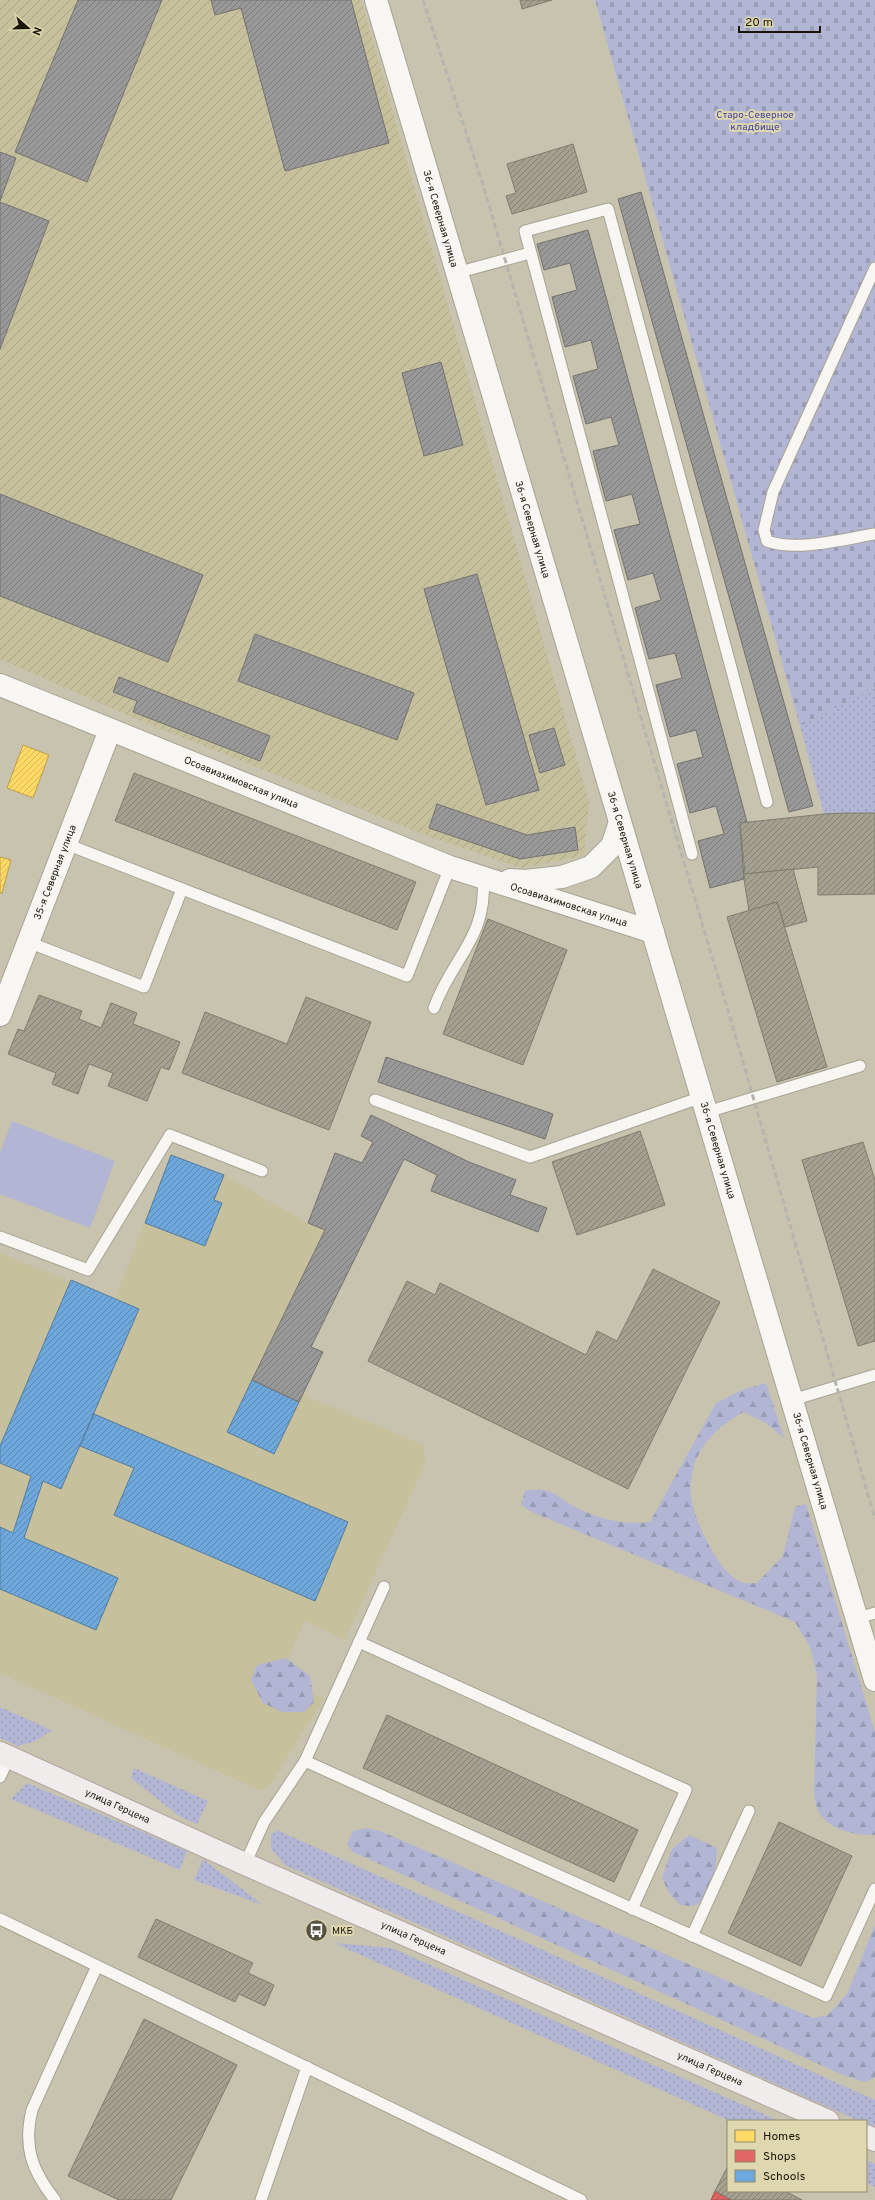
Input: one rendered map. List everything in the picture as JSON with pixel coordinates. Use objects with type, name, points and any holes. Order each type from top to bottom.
[{"type":"main road","name":"36-я Северная улица","points":[[376,0],[792,1400],[866,1615],[875,1680]]},
{"type":"main road","name":"Осоавиахимовская улица","points":[[0,685],[450,867],[653,932]]},
{"type":"main road","name":"35-я Северная улица","points":[[0,1015],[110,730]]},
{"type":"main road","name":"Осоавиахимовская улица","points":[[483,878],[525,881],[562,877],[591,867],[612,846],[620,822]]},
{"type":"main road","name":"улица Герцена","points":[[5,1755],[244,1864],[826,2120]]},
{"type":"lane","points":[[692,854],[525,231],[608,209],[767,802]]},
{"type":"lane","points":[[456,273],[530,253]]},
{"type":"lane","points":[[875,268],[773,492],[764,530],[767,541],[777,545],[815,543],[875,534]]},
{"type":"lane","points":[[66,844],[407,976],[450,867]]},
{"type":"lane","points":[[434,1008],[440,990],[472,940],[481,916],[485,894],[483,878]]},
{"type":"lane","points":[[28,942],[144,987],[182,889]]},
{"type":"lane","points":[[375,1100],[530,1157],[704,1105],[860,1066]]},
{"type":"lane","points":[[0,1237],[88,1270],[170,1135],[262,1171]]},
{"type":"lane","points":[[792,1400],[875,1375]]},
{"type":"lane","points":[[244,1864],[264,1822],[305,1761],[384,1587]]},
{"type":"lane","points":[[359,1642],[686,1790],[632,1909]]},
{"type":"lane","points":[[0,1777],[5,1755]]},
{"type":"lane","points":[[305,1761],[826,1996],[875,1889]]},
{"type":"lane","points":[[692,1936],[749,1811]]},
{"type":"lane","points":[[0,1919],[581,2200]]},
{"type":"lane","points":[[55,2200],[40,2181],[30,2153],[27,2130],[32,2110],[97,1966]]},
{"type":"lane","points":[[261,2200],[307,2067]]},
{"type":"shaded area","points":[[0,0],[361,0],[589,802],[584,856],[521,868],[433,838],[129,716],[0,659]]},
{"type":"shaded area","points":[[171,1155],[224,1175],[308,1223],[362,1244],[311,1346],[323,1352],[304,1392],[308,1397],[424,1445],[425,1464],[345,1640],[305,1621],[278,1680],[324,1698],[270,1785],[261,1791],[0,1673],[0,1253],[115,1299]]},
{"type":"green space","name":"Старо-Северное кладбище","points":[[595,0],[875,0],[875,687],[800,726]]},
{"type":"green space","points":[[875,687],[875,813],[824,814],[800,726]]},
{"type":"green space","points":[[12,1121],[115,1161],[90,1228],[0,1194],[0,1153]]},
{"type":"green space","points":[[766,1383],[784,1438],[766,1423],[744,1412],[735,1417],[712,1435],[696,1460],[691,1482],[693,1504],[701,1530],[708,1544],[724,1568],[733,1577],[741,1582],[757,1583],[783,1556],[795,1507],[806,1504],[875,1732],[875,1835],[844,1831],[823,1818],[817,1808],[814,1796],[817,1675],[810,1647],[795,1622],[532,1512],[521,1505],[525,1491],[542,1490],[549,1491],[579,1509],[605,1519],[632,1523],[650,1522],[716,1403],[742,1390]]},
{"type":"green space","points":[[286,1658],[310,1676],[314,1702],[304,1712],[282,1712],[263,1703],[251,1680],[257,1665]]},
{"type":"green space","points":[[0,1707],[51,1731],[35,1741],[18,1746],[0,1738]]},
{"type":"green space","points":[[134,1768],[208,1801],[197,1824],[179,1816],[131,1778]]},
{"type":"green space","points":[[27,1783],[187,1851],[180,1870],[11,1799]]},
{"type":"green space","points":[[367,1828],[380,1831],[813,2018],[828,2015],[847,1994],[875,1925],[875,2078],[864,2082],[838,2073],[353,1852],[347,1844],[353,1831]]},
{"type":"green space","points":[[277,1830],[875,2100],[875,2126],[867,2124],[867,2120],[857,2120],[285,1865],[271,1849],[271,1835]]},
{"type":"green space","points":[[689,1835],[717,1848],[715,1872],[710,1888],[701,1901],[692,1906],[680,1905],[669,1893],[662,1878],[672,1849]]},
{"type":"green space","points":[[203,1859],[263,1905],[194,1880]]},
{"type":"green space","points":[[334,1943],[392,1948],[777,2120],[728,2120]]},
{"type":"green space","points":[[867,2160],[875,2164],[875,2187],[867,2183]]},
{"type":"building: Homes","points":[[23,745],[49,755],[33,798],[7,788]]},
{"type":"building: Homes","points":[[0,857],[11,860],[2,893],[0,893]]},
{"type":"building: Shops","points":[[715,2191],[732,2200],[711,2200]]},
{"type":"building: Schools","points":[[171,1155],[224,1175],[214,1200],[222,1203],[205,1246],[145,1223]]},
{"type":"building: Schools","points":[[71,1280],[139,1309],[61,1489],[43,1481],[24,1538],[118,1578],[96,1630],[0,1589],[0,1527],[13,1533],[31,1476],[0,1463],[0,1446]]},
{"type":"building: Schools","points":[[252,1380],[299,1402],[274,1454],[227,1432]]},
{"type":"building: Schools","points":[[94,1414],[348,1522],[315,1601],[114,1515],[134,1468],[80,1446]]},
{"type":"building: Industry","points":[[78,0],[162,0],[87,182],[15,152]]},
{"type":"building: Industry","points":[[211,0],[351,0],[389,143],[285,171],[241,8],[215,15]]},
{"type":"building: Industry","points":[[0,152],[16,158],[0,201]]},
{"type":"building: Industry","points":[[641,192],[813,806],[789,812],[618,199]]},
{"type":"building: Industry","points":[[0,202],[49,221],[0,349]]},
{"type":"building: Industry","points":[[588,230],[747,822],[740,823],[744,879],[710,888],[698,841],[724,834],[716,806],[690,813],[677,764],[703,757],[696,730],[670,737],[656,685],[682,678],[675,653],[649,659],[635,608],[661,600],[653,573],[628,580],[614,530],[640,524],[632,494],[606,501],[593,451],[619,445],[611,417],[586,424],[573,376],[598,369],[591,340],[565,347],[552,297],[577,290],[570,263],[544,270],[537,244]]},
{"type":"building: Industry","points":[[441,362],[463,445],[424,456],[402,373]]},
{"type":"building: Industry","points":[[0,494],[203,575],[168,662],[0,596]]},
{"type":"building: Industry","points":[[477,574],[539,790],[486,805],[424,589]]},
{"type":"building: Industry","points":[[255,634],[414,693],[397,740],[238,681]]},
{"type":"building: Industry","points":[[119,677],[270,736],[260,761],[133,712],[137,701],[113,692]]},
{"type":"building: Industry","points":[[554,728],[565,765],[540,773],[529,735]]},
{"type":"building: Industry","points":[[437,804],[527,835],[575,827],[578,850],[520,859],[429,828]]},
{"type":"building: Industry","points":[[386,1057],[553,1114],[545,1139],[378,1082]]},
{"type":"building: Industry","points":[[371,1115],[469,1162],[516,1180],[510,1195],[547,1208],[538,1232],[431,1191],[437,1175],[404,1159],[311,1347],[323,1352],[299,1402],[252,1380],[325,1230],[308,1223],[335,1153],[362,1163],[373,1142],[361,1136]]},
{"type":"building: Other","points":[[520,0],[552,0],[522,9]]},
{"type":"building: Other","points":[[573,144],[587,192],[512,214],[506,196],[516,193],[507,164]]},
{"type":"building: Other","points":[[134,773],[416,882],[397,930],[115,821]]},
{"type":"building: Other","points":[[845,813],[875,813],[875,894],[818,895],[818,867],[745,874],[740,823]]},
{"type":"building: Other","points":[[793,869],[807,921],[785,927],[777,902],[749,911],[744,879],[745,874]]},
{"type":"building: Other","points":[[777,902],[827,1067],[777,1082],[727,917]]},
{"type":"building: Other","points":[[488,919],[567,950],[523,1065],[443,1034]]},
{"type":"building: Other","points":[[39,995],[82,1011],[79,1019],[101,1028],[111,1003],[137,1013],[133,1024],[180,1042],[169,1070],[161,1067],[147,1101],[108,1086],[113,1073],[89,1064],[78,1094],[52,1084],[56,1073],[8,1054],[18,1029],[24,1031]]},
{"type":"building: Other","points":[[306,997],[371,1022],[329,1130],[182,1073],[205,1012],[287,1044]]},
{"type":"building: Other","points":[[640,1131],[665,1205],[577,1235],[552,1162]]},
{"type":"building: Other","points":[[863,1142],[875,1180],[875,1341],[858,1346],[802,1160]]},
{"type":"building: Other","points":[[653,1269],[720,1302],[628,1489],[368,1361],[407,1281],[435,1295],[440,1283],[586,1355],[597,1331],[617,1341]]},
{"type":"building: Other","points":[[387,1715],[638,1830],[614,1882],[363,1768]]},
{"type":"building: Other","points":[[779,1822],[852,1856],[801,1966],[728,1933]]},
{"type":"building: Other","points":[[156,1919],[253,1963],[248,1973],[274,1985],[265,2006],[239,1994],[235,2002],[138,1957]]},
{"type":"building: Other","points":[[144,2019],[237,2065],[171,2200],[119,2200],[68,2176]]},
{"type":"building: Other","points":[[727,2168],[727,2192],[787,2192],[802,2200],[732,2200],[715,2191]]},
{"type":"railway","points":[[423,0],[482,182],[732,1024],[875,1519]]},
{"type":"place","name":"МКБ","points":[[317,1931]]}]
